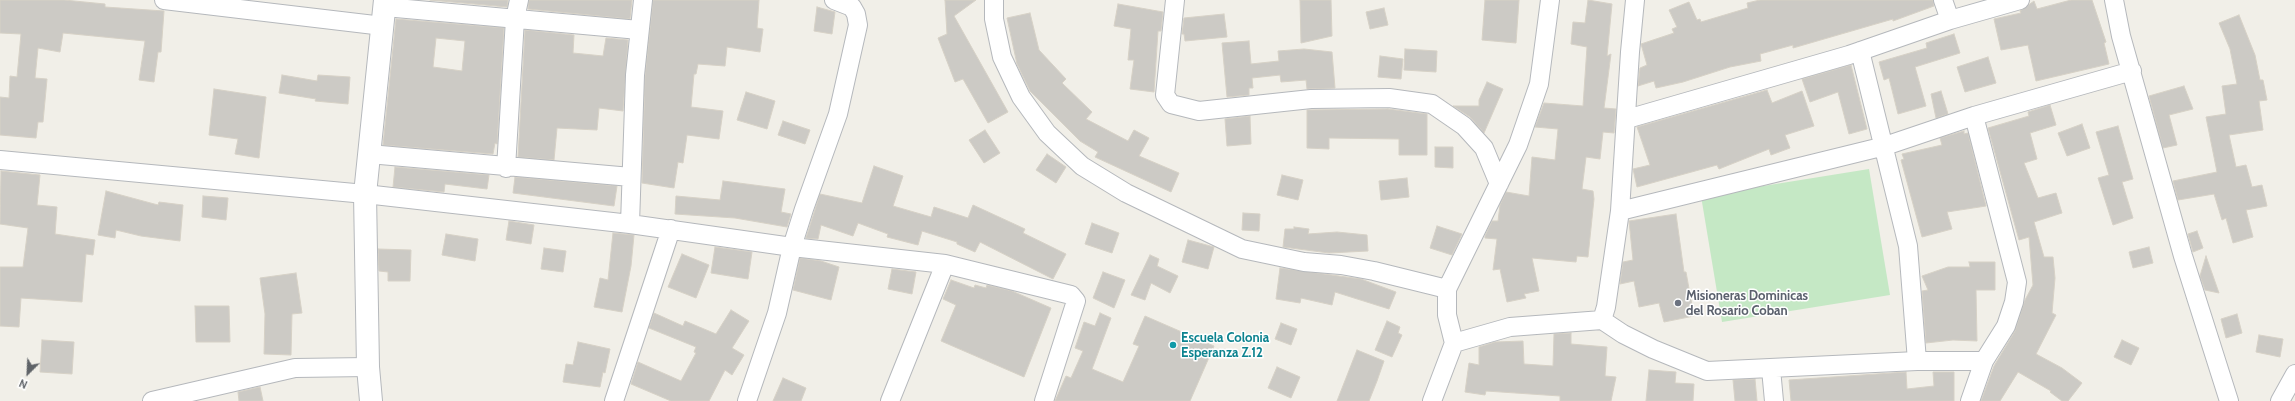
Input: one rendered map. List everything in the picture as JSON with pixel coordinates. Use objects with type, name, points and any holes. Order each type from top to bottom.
[{"type":"street","points":[[164,0],[515,19],[639,30]]},
{"type":"street","points":[[506,168],[515,19],[519,0]]},
{"type":"street","points":[[630,224],[639,30],[643,0]]},
{"type":"street","points":[[747,401],[777,313],[792,247],[838,114],[858,25],[856,14],[852,7],[834,0]]},
{"type":"street","points":[[994,0],[994,19],[1002,57],[1021,97],[1047,133],[1082,166],[1126,193],[1242,250],[1304,262],[1341,265],[1448,289]]},
{"type":"street","points":[[1175,0],[1165,95],[1171,104],[1199,111],[1311,99],[1389,98],[1432,104],[1464,126],[1484,148],[1499,184]]},
{"type":"street","points":[[1432,401],[1454,343],[1447,315],[1448,289],[1518,145],[1539,84],[1550,0]]},
{"type":"street","points":[[1602,320],[1606,307],[1620,211],[1627,119],[1630,52],[1636,0]]},
{"type":"street","points":[[1943,0],[1950,20]]},
{"type":"street","points":[[1627,119],[1860,51],[1950,20],[2020,0]]},
{"type":"street","points":[[2114,0],[2121,36],[2132,71],[2182,256],[2229,401]]},
{"type":"street","points":[[371,401],[368,367],[365,194],[385,11]]},
{"type":"street","points":[[1860,51],[1885,146],[1908,246],[1917,361]]},
{"type":"street","points":[[1620,211],[1885,146],[1974,116],[2132,71]]},
{"type":"street","points":[[1970,401],[1984,361],[2006,326],[2014,302],[2016,282],[1974,116]]},
{"type":"street","points":[[369,154],[506,168],[631,178]]},
{"type":"street","points":[[0,160],[365,194],[630,224],[792,247],[945,264],[1071,295],[1076,301],[1044,401]]},
{"type":"street","points":[[614,401],[671,229]]},
{"type":"street","points":[[890,401],[945,264]]},
{"type":"street","points":[[1454,343],[1510,327],[1602,320],[1624,334],[1653,349],[1707,371],[1917,361],[1984,361]]},
{"type":"street","points":[[152,401],[295,368],[368,367]]},
{"type":"street","points":[[1771,369],[1774,401]]},
{"type":"street","points":[[2280,401],[2295,374]]},
{"type":"green space","points":[[1869,169],[1890,295],[1722,322],[1701,196]]},
{"type":"building","points":[[0,0],[64,0],[105,4],[105,7],[164,11],[161,52],[158,52],[154,82],[139,80],[145,41],[63,33],[60,52],[38,48],[35,78],[47,79],[43,122],[38,122],[36,138],[0,135],[0,97],[9,98],[10,76],[17,77],[21,34],[0,33]]},
{"type":"building","points":[[430,0],[508,0],[507,7]]},
{"type":"building","points":[[529,0],[632,0],[630,19],[528,9]]},
{"type":"building","points":[[653,0],[759,0],[757,28],[763,29],[760,52],[727,47],[725,66],[698,64],[696,74],[694,74],[691,107],[723,111],[719,139],[687,135],[683,163],[678,162],[674,188],[642,183],[645,76]]},
{"type":"building","points":[[945,0],[976,0],[954,16],[1008,112],[988,123],[963,79],[955,82],[938,38],[947,34]]},
{"type":"building","points":[[1300,0],[1331,0],[1332,36],[1301,43]]},
{"type":"building","points":[[1485,0],[1519,0],[1516,43],[1482,40]]},
{"type":"building","points":[[1588,0],[1612,4],[1607,56],[1611,54],[1604,108],[1616,109],[1614,133],[1603,132],[1600,159],[1586,157],[1582,189],[1593,191],[1594,199],[1588,257],[1577,256],[1576,262],[1532,258],[1539,291],[1524,294],[1526,298],[1507,302],[1500,269],[1493,270],[1497,239],[1485,238],[1485,236],[1492,221],[1498,221],[1500,205],[1506,192],[1529,196],[1532,157],[1555,160],[1558,129],[1535,127],[1544,103],[1583,106],[1587,47],[1571,44],[1573,22],[1585,23]]},
{"type":"building","points":[[1760,0],[1933,0],[1934,6],[1893,21],[1893,19],[1793,48],[1793,45],[1760,54],[1761,61],[1730,67],[1683,82],[1656,88],[1654,81],[1638,86],[1640,68],[1647,65],[1641,44],[1674,33],[1672,29],[1677,27],[1669,10],[1689,2],[1697,20],[1700,19],[1701,22],[1748,8],[1747,3]]},
{"type":"building","points":[[2071,0],[2092,0],[2106,42],[2104,43],[2109,64],[2036,81],[2028,45],[2001,50],[1994,19],[2021,13],[2020,11],[2034,1],[2037,9]]},
{"type":"building","points":[[1118,4],[1163,12],[1161,31],[1158,31],[1154,92],[1130,89],[1134,60],[1128,60],[1131,29],[1114,26]]},
{"type":"building","points":[[817,7],[835,12],[832,34],[814,31]]},
{"type":"building","points":[[1384,8],[1388,25],[1370,29],[1366,12]]},
{"type":"building","points":[[1030,13],[1039,50],[1066,79],[1062,83],[1092,112],[1086,119],[1128,141],[1134,130],[1149,138],[1139,156],[1179,173],[1171,192],[1095,157],[1098,152],[1080,141],[1030,91],[1017,64],[1007,18]]},
{"type":"building","points":[[1224,14],[1227,37],[1185,41],[1184,34],[1182,34],[1184,18]]},
{"type":"building","points":[[2239,15],[2255,55],[2260,80],[2263,80],[2267,100],[2259,101],[2263,130],[2229,135],[2236,167],[2246,165],[2252,187],[2262,185],[2267,206],[2246,210],[2253,237],[2233,243],[2226,218],[2222,220],[2214,194],[2178,200],[2173,181],[2217,172],[2206,117],[2226,114],[2222,86],[2237,84],[2230,49],[2219,23]]},
{"type":"building","points":[[396,19],[504,28],[497,144],[495,143],[493,154],[383,145]],"holes":[[[436,38],[465,41],[462,71],[433,67]]]},
{"type":"building","points":[[525,30],[574,35],[573,53],[603,56],[606,38],[628,40],[623,111],[599,108],[597,130],[557,128],[554,160],[518,157]]},
{"type":"building","points":[[1954,34],[1960,53],[1915,67],[1926,106],[1898,114],[1889,78],[1884,80],[1879,62],[1927,48],[1926,43]]},
{"type":"building","points":[[1249,41],[1251,64],[1279,61],[1278,51],[1304,49],[1332,52],[1335,88],[1307,89],[1306,80],[1281,82],[1280,75],[1252,78],[1253,88],[1249,88],[1249,95],[1227,97],[1222,43]]},
{"type":"building","points":[[1405,49],[1437,51],[1436,72],[1404,70]]},
{"type":"building","points":[[1380,56],[1403,59],[1401,79],[1378,77]]},
{"type":"building","points":[[1988,57],[1996,83],[1965,92],[1957,67]]},
{"type":"building","points":[[1851,65],[1867,129],[1849,134],[1838,92],[1810,102],[1802,79]]},
{"type":"building","points":[[282,75],[317,81],[318,75],[350,77],[348,104],[315,101],[316,99],[279,93]]},
{"type":"building","points":[[1487,82],[1503,89],[1484,133],[1470,117],[1453,106],[1479,106],[1479,100]]},
{"type":"building","points":[[2184,86],[2193,109],[2169,115],[2177,145],[2163,148],[2149,96]]},
{"type":"building","points":[[214,89],[266,97],[259,158],[235,154],[238,139],[209,135]]},
{"type":"building","points":[[1767,90],[1772,103],[1802,91],[1814,126],[1785,135],[1790,148],[1771,155],[1769,149],[1719,169],[1717,165],[1637,187],[1633,169],[1650,165],[1637,127]]},
{"type":"building","points":[[1941,91],[1948,114],[1936,118],[1931,94]]},
{"type":"building","points":[[746,92],[775,101],[767,129],[737,120]]},
{"type":"building","points":[[2050,105],[2056,125],[2030,133],[2037,159],[2024,163],[2038,198],[2056,193],[2062,213],[2034,222],[2044,257],[2053,257],[2055,278],[2052,313],[2056,315],[2036,354],[2062,368],[2082,383],[2068,401],[2062,401],[2050,392],[2051,391],[2018,372],[2000,401],[1981,401],[1994,366],[2015,331],[2025,300],[2033,285],[2029,237],[2019,240],[1988,128],[2029,116],[2028,112]]},
{"type":"building","points":[[1388,109],[1427,114],[1427,155],[1399,155],[1399,139],[1329,138],[1329,149],[1307,148],[1307,110]]},
{"type":"building","points":[[1250,116],[1251,144],[1227,146],[1225,119]]},
{"type":"building","points":[[783,121],[810,130],[805,144],[778,135]]},
{"type":"building","points":[[2082,124],[2090,148],[2067,156],[2058,133]]},
{"type":"building","points":[[2118,126],[2133,179],[2122,182],[2133,218],[2113,225],[2098,178],[2109,175],[2096,132]]},
{"type":"building","points":[[985,130],[1000,153],[984,163],[969,140]]},
{"type":"building","points":[[1964,131],[1964,134],[1968,133],[1986,206],[1947,212],[1952,229],[1922,237],[1901,160],[1904,159],[1902,154],[1942,145],[1940,138]]},
{"type":"building","points":[[1435,147],[1453,147],[1453,168],[1435,167]]},
{"type":"building","points":[[1047,154],[1066,167],[1056,183],[1036,170]]},
{"type":"building","points":[[874,166],[903,176],[893,206],[931,217],[934,207],[968,218],[973,205],[1025,229],[1023,233],[1066,254],[1053,279],[980,242],[975,252],[957,244],[957,242],[922,231],[918,245],[887,237],[888,234],[858,223],[853,236],[821,225],[818,239],[806,238],[820,194],[862,203]]},
{"type":"building","points":[[395,167],[489,175],[487,189],[445,184],[444,192],[393,187]]},
{"type":"building","points":[[1,171],[40,175],[37,205],[57,207],[55,234],[95,240],[93,255],[86,254],[82,302],[21,298],[19,327],[0,326],[0,267],[23,267],[28,228],[0,224]]},
{"type":"building","points":[[1282,175],[1303,180],[1298,200],[1277,195]]},
{"type":"building","points":[[515,177],[617,186],[614,206],[513,193]]},
{"type":"building","points":[[1407,178],[1409,197],[1381,200],[1379,181]]},
{"type":"building","points":[[723,181],[785,189],[781,212],[791,214],[787,227],[735,218],[675,214],[676,196],[720,200]]},
{"type":"building","points":[[106,191],[158,205],[159,202],[183,205],[180,241],[141,236],[116,230],[115,238],[98,235]]},
{"type":"building","points":[[203,196],[228,198],[226,220],[202,217]]},
{"type":"building","points":[[1243,213],[1260,214],[1259,231],[1242,230]]},
{"type":"building","points":[[1676,214],[1684,272],[1686,272],[1694,316],[1664,322],[1659,303],[1639,307],[1634,281],[1620,284],[1623,262],[1633,260],[1629,221]]},
{"type":"building","points":[[509,221],[534,225],[531,244],[506,240]]},
{"type":"building","points":[[1092,223],[1119,233],[1112,253],[1085,244]]},
{"type":"building","points":[[1437,226],[1462,234],[1452,255],[1430,248]]},
{"type":"building","points":[[1294,227],[1309,229],[1308,234],[1337,232],[1367,235],[1368,251],[1329,253],[1283,247],[1285,229],[1294,229]]},
{"type":"building","points":[[2197,231],[2203,248],[2193,252],[2188,234]]},
{"type":"building","points":[[613,233],[634,235],[631,266],[622,312],[594,307],[600,278],[608,280]]},
{"type":"building","points":[[446,234],[478,239],[475,261],[442,255]]},
{"type":"building","points":[[1188,240],[1214,247],[1208,269],[1182,262]]},
{"type":"building","points":[[715,247],[752,252],[748,279],[711,273]]},
{"type":"building","points":[[2149,247],[2153,263],[2133,268],[2129,252]]},
{"type":"building","points":[[544,248],[566,251],[563,272],[541,269]]},
{"type":"building","points":[[378,249],[411,250],[410,281],[388,281],[388,272],[379,271]]},
{"type":"building","points":[[682,254],[709,265],[696,298],[668,287]]},
{"type":"building","points":[[1150,255],[1159,259],[1157,266],[1178,276],[1170,293],[1151,283],[1145,300],[1131,295]]},
{"type":"building","points":[[2206,256],[2219,293],[2205,290],[2200,276]]},
{"type":"building","points":[[800,258],[821,261],[839,267],[831,300],[793,290]]},
{"type":"building","points":[[1969,262],[1995,262],[1995,290],[1976,290],[1977,341],[1953,340],[1926,343],[1922,291],[1928,290],[1922,276],[1948,267],[1970,267]]},
{"type":"building","points":[[1280,268],[1361,279],[1396,292],[1389,309],[1335,292],[1332,305],[1301,298],[1300,303],[1276,299]]},
{"type":"building","points":[[892,269],[916,272],[912,294],[888,289]]},
{"type":"building","points":[[1103,272],[1125,280],[1114,308],[1093,298]]},
{"type":"building","points":[[296,273],[302,313],[292,314],[291,355],[264,354],[265,314],[260,278]]},
{"type":"building","points":[[951,280],[974,288],[975,285],[986,288],[987,285],[1012,291],[1051,308],[1024,377],[941,341],[956,305],[943,299]]},
{"type":"building","points":[[195,306],[229,306],[230,342],[196,342]]},
{"type":"building","points":[[731,310],[749,321],[732,348],[744,355],[732,375],[725,370],[709,401],[671,401],[631,384],[638,362],[681,381],[696,353],[694,352],[696,347],[649,328],[654,313],[683,326],[685,321],[716,334]]},
{"type":"building","points":[[1100,313],[1111,318],[1092,369],[1123,382],[1139,346],[1133,344],[1145,316],[1214,346],[1190,401],[1055,401],[1066,376],[1071,378],[1083,351],[1075,348],[1084,322],[1095,326]]},
{"type":"building","points":[[2237,314],[2242,333],[2226,338],[2221,319]]},
{"type":"building","points":[[1387,321],[1400,327],[1398,333],[1402,335],[1392,357],[1375,350]]},
{"type":"building","points":[[1281,323],[1297,329],[1291,345],[1275,339]]},
{"type":"building","points":[[1571,333],[1571,344],[1607,347],[1605,376],[1616,377],[1611,401],[1560,401],[1560,396],[1486,391],[1485,395],[1465,392],[1469,363],[1479,365],[1479,347],[1495,342],[1523,341],[1524,364],[1553,366],[1554,334]]},
{"type":"building","points":[[2259,335],[2283,339],[2280,357],[2256,352]]},
{"type":"building","points":[[42,340],[74,342],[72,374],[40,372]]},
{"type":"building","points":[[2122,340],[2139,348],[2131,365],[2114,357]]},
{"type":"building","points":[[578,342],[610,349],[605,373],[603,372],[600,387],[563,382],[566,364],[573,365]]},
{"type":"building","points":[[1357,350],[1384,361],[1377,381],[1369,401],[1337,401]]},
{"type":"building","points":[[1277,367],[1300,377],[1291,398],[1268,388]]},
{"type":"building","points":[[1649,370],[1676,372],[1675,383],[1694,384],[1693,401],[1646,401]]},
{"type":"building","points":[[1906,372],[1907,389],[1934,386],[1933,372],[1954,372],[1954,401],[1791,401],[1789,380]]},
{"type":"building","points":[[783,378],[806,388],[801,401],[773,401]]},
{"type":"building","points":[[1755,379],[1757,401],[1735,401],[1733,380]]},
{"type":"building","points":[[260,387],[263,401],[239,401],[238,392]]},
{"type":"place","name":"Misioneras Dominicas del Rosario Coban","points":[[1678,303]]},
{"type":"place","name":"Escuela Colonia Esperanza Z.12","points":[[1173,345]]}]
